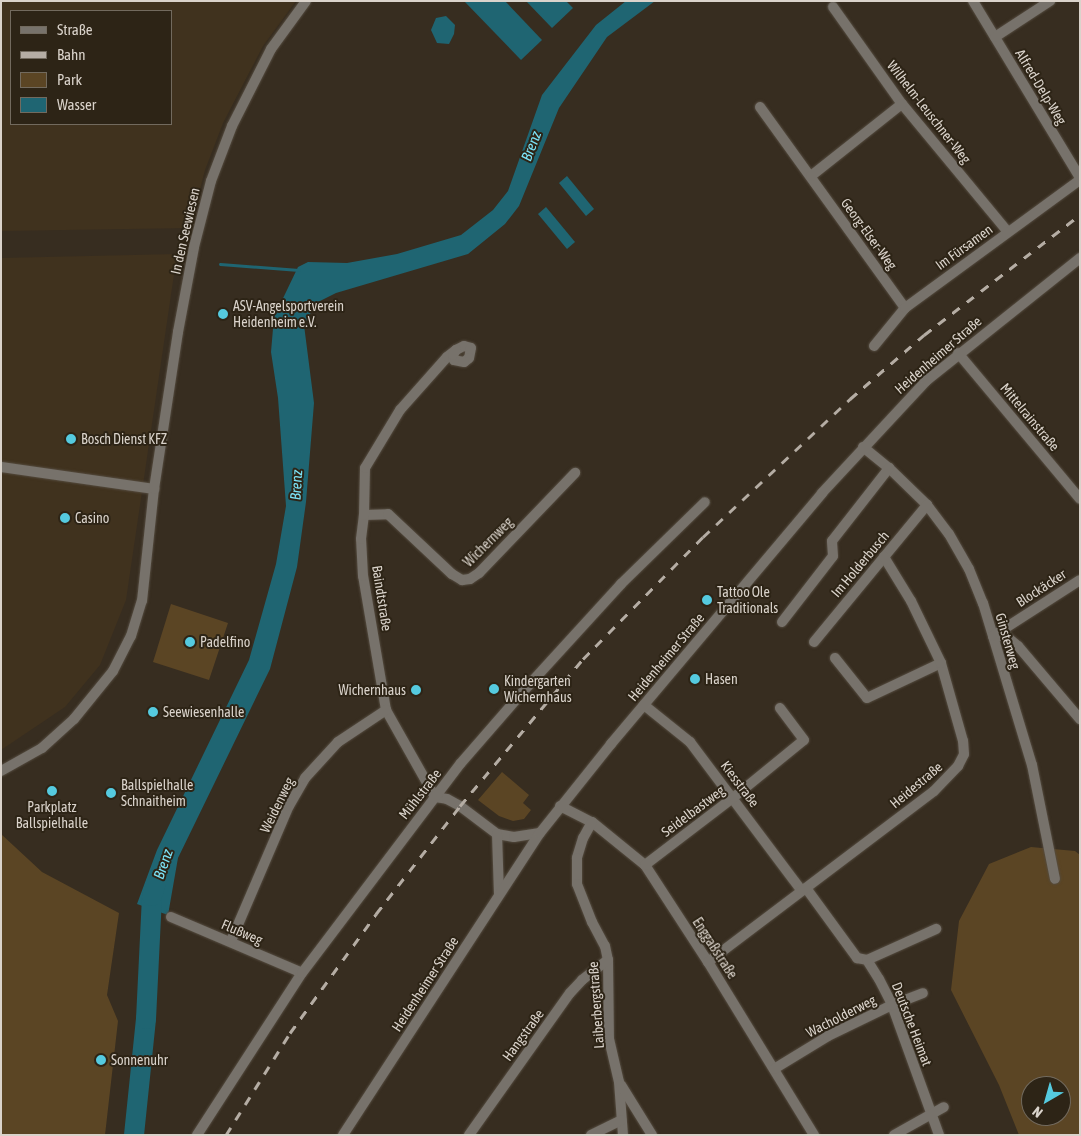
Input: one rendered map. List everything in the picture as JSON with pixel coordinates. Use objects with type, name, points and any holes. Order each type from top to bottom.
[{"type":"street","name":"In den Seewiesen","points":[[1,771],[42,748],[79,713],[113,672],[132,636],[142,602],[154,489],[178,332],[194,247],[211,181],[232,126],[271,49],[306,1]]},
{"type":"street","name":"Alfred-Delp-Weg","points":[[973,1],[1080,179]]},
{"type":"street","points":[[995,37],[1050,1]]},
{"type":"street","name":"Wilhelm-Leuschner-Weg","points":[[833,7],[902,104],[1008,232]]},
{"type":"street","points":[[811,176],[902,104]]},
{"type":"street","name":"Georg-Elser-Weg","points":[[760,107],[905,308]]},
{"type":"street","name":"Im Fürsamen","points":[[874,346],[905,308],[1080,179]]},
{"type":"street","name":"Heidenheimer Straße","points":[[343,1135],[499,894],[560,806],[822,492],[926,380],[1080,258]]},
{"type":"street","name":"Baindtstraße","points":[[435,797],[386,710],[363,576],[361,539],[364,515],[365,468],[376,446],[416,390],[456,350]]},
{"type":"street","name":"Mittelrainstraße","points":[[958,353],[1080,498]]},
{"type":"street","name":"Ginsterweg","points":[[863,448],[889,468],[927,505],[950,534],[969,569],[983,603],[1032,765],[1055,879]]},
{"type":"street","points":[[1,467],[154,489]]},
{"type":"street","name":"Im Holderbusch","points":[[782,622],[833,556],[832,541],[889,468]]},
{"type":"street","name":"Wichernweg","points":[[364,515],[388,514],[452,574],[462,580],[470,579],[479,573],[575,473]]},
{"type":"street","name":"Mühlstraße","points":[[197,1135],[302,973],[461,763],[632,573],[705,502]]},
{"type":"street","name":"Im Holderbusch","points":[[814,642],[927,505]]},
{"type":"street","name":"Heidestraße","points":[[708,962],[934,791],[958,766],[964,754],[964,741],[941,663],[911,601],[884,557]]},
{"type":"street","name":"Blockäcker","points":[[993,636],[1080,580]]},
{"type":"street","points":[[993,636],[1006,636],[1018,646],[1080,719]]},
{"type":"street","points":[[835,658],[866,698],[941,663]]},
{"type":"street","name":"Kiesstraße","points":[[644,705],[690,742],[804,889]]},
{"type":"street","name":"Seidelbastweg","points":[[645,865],[734,798],[804,740],[780,708]]},
{"type":"street","name":"Weidenweg","points":[[231,941],[289,806],[305,778],[338,742],[386,710]]},
{"type":"street","points":[[435,797],[447,799],[460,806],[497,834],[514,837],[540,833]]},
{"type":"street","name":"Enggaßstraße","points":[[560,806],[592,822],[645,865],[708,962],[814,1135]]},
{"type":"street","name":"Laiberbergstraße","points":[[592,822],[583,838],[576,858],[577,884],[592,922],[605,946],[608,960],[609,1039],[619,1082],[623,1135]]},
{"type":"street","points":[[497,834],[499,894]]},
{"type":"street","name":"Deutsche Heimat","points":[[804,889],[857,958],[866,960],[892,1005],[939,1135]]},
{"type":"street","name":"Flußweg","points":[[171,917],[231,941],[302,973]]},
{"type":"street","points":[[866,960],[936,929]]},
{"type":"street","name":"Hangstraße","points":[[469,1135],[570,993],[582,980],[608,960]]},
{"type":"street","name":"Wacholderweg","points":[[774,1069],[828,1036],[892,1005],[923,993]]},
{"type":"street","points":[[619,1082],[652,1135]]},
{"type":"street","points":[[894,1135],[944,1107]]},
{"type":"street","points":[[591,1135],[622,1120]]},
{"type":"shaded area","points":[[1,1],[296,1],[263,46],[223,123],[205,170],[190,228],[1,231]]},
{"type":"shaded area","points":[[177,254],[126,600],[100,665],[65,707],[1,750],[1,258]]},
{"type":"green space","name":"Padelfino","points":[[171,604],[228,623],[209,680],[153,662]]},
{"type":"green space","points":[[502,772],[529,795],[523,803],[531,810],[524,819],[513,821],[499,816],[478,800]]},
{"type":"green space","points":[[1,834],[42,872],[119,913],[107,995],[118,1021],[105,1135],[1,1135]]},
{"type":"green space","points":[[1031,847],[1075,851],[1080,855],[1080,1135],[1019,1135],[999,1085],[951,990],[959,921],[989,864]]},
{"type":"water","points":[[505,1],[542,40],[521,60],[465,2]]},
{"type":"water","points":[[526,1],[566,1],[573,8],[552,28]]},
{"type":"water","points":[[626,1],[655,1],[607,37],[559,108],[519,206],[505,224],[468,254],[336,293],[316,303],[304,325],[314,403],[306,502],[297,567],[270,669],[178,858],[168,915],[137,904],[157,850],[249,660],[276,564],[286,506],[278,398],[271,352],[274,317],[298,267],[308,262],[347,263],[397,254],[461,235],[493,210],[508,191],[542,95],[596,25]]},
{"type":"water","points":[[446,16],[455,25],[454,34],[449,44],[437,43],[431,30],[436,18]]},
{"type":"water","points":[[567,176],[594,209],[586,216],[559,183]]},
{"type":"water","points":[[546,207],[575,242],[567,249],[538,214]]},
{"type":"waterway","points":[[220,264],[299,270]]},
{"type":"waterway","name":"Brenz","points":[[134,1135],[146,1019],[152,896],[156,883]]},
{"type":"railway","points":[[226,1135],[290,1033],[376,914],[460,806],[583,659],[703,537],[850,399],[924,335],[1080,215]]},
{"type":"place","name":"ASV-Angelsportverein Heidenheim e.V.","points":[[223,314]]},
{"type":"place","name":"Bosch Dienst KFZ","points":[[71,439]]},
{"type":"place","name":"Casino","points":[[65,518]]},
{"type":"place","name":"Tattoo Ole Traditionals","points":[[707,600]]},
{"type":"place","name":"Padelfino","points":[[190,642]]},
{"type":"place","name":"Hasen","points":[[695,679]]},
{"type":"place","name":"Kindergarten Wichernhaus","points":[[494,689]]},
{"type":"place","name":"Wichernhaus","points":[[416,690]]},
{"type":"place","name":"Seewiesenhalle","points":[[153,712]]},
{"type":"place","name":"Parkplatz Ballspielhalle","points":[[52,791]]},
{"type":"place","name":"Ballspielhalle Schnaitheim","points":[[111,793]]},
{"type":"place","name":"Sonnenuhr","points":[[101,1060]]}]
